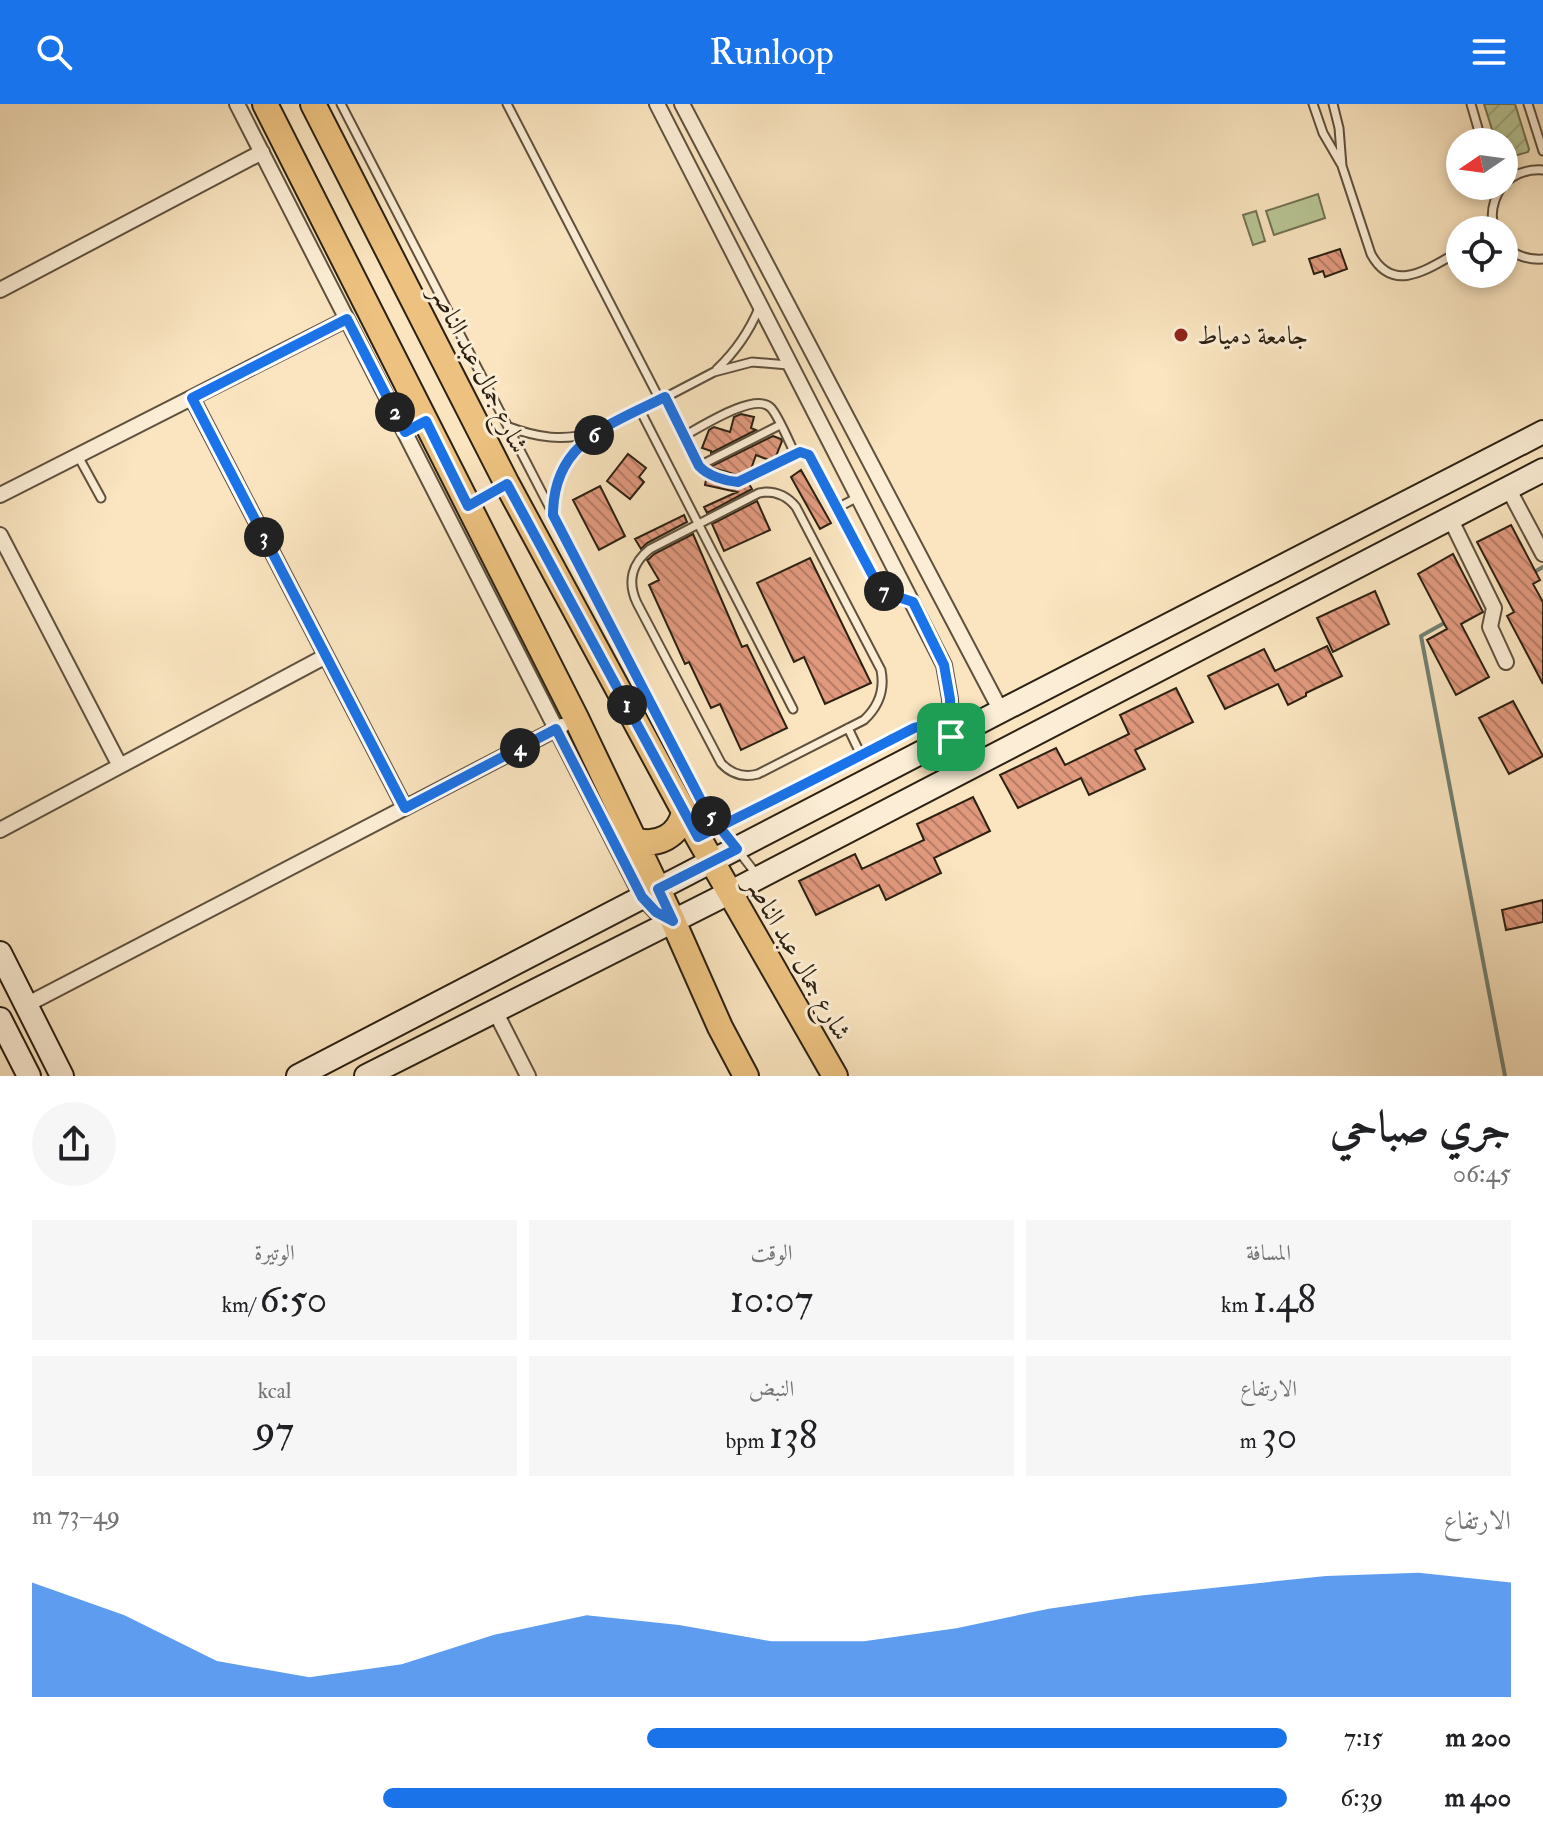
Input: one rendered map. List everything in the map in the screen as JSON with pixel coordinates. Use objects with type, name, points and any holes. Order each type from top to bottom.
[{"type":"main road","points":[[265,104],[312,223],[415,427],[468,506],[566,724],[634,840],[650,893],[673,921],[720,1027],[746,1076]]},
{"type":"main road","name":"شارع جمال عبد الناصر","points":[[313,104],[507,484],[684,812],[709,832],[711,861],[835,1076]]},
{"type":"main road","points":[[298,1076],[1543,432]]},
{"type":"main road","points":[[366,1076],[729,893],[1543,470]]},
{"type":"main road","points":[[468,506],[507,484]]},
{"type":"main road","points":[[634,840],[649,843],[670,837],[679,826],[684,812]]},
{"type":"main road","points":[[0,953],[62,1076]]},
{"type":"main road","points":[[0,1019],[29,1076]]},
{"type":"street","points":[[237,104],[262,152],[312,223],[347,319],[415,427],[650,893]]},
{"type":"street","points":[[657,104],[944,665],[950,699],[949,738]]},
{"type":"street","points":[[682,104],[1001,711]]},
{"type":"street","points":[[0,290],[262,152]]},
{"type":"street","points":[[0,495],[347,319]]},
{"type":"street","points":[[192,398],[405,808]]},
{"type":"street","points":[[1508,488],[1543,554]]},
{"type":"street","points":[[1450,518],[1494,608],[1490,627],[1506,662]]},
{"type":"street","points":[[0,535],[120,766]]},
{"type":"street","points":[[0,830],[326,656]]},
{"type":"street","points":[[26,1005],[566,724]]},
{"type":"street","points":[[495,1011],[528,1076]]},
{"type":"lane","points":[[341,104],[705,808],[709,832],[737,849],[758,876]]},
{"type":"lane","points":[[507,104],[699,466],[708,474],[738,482],[795,454],[803,452],[809,455],[878,585],[889,594],[913,602]]},
{"type":"lane","points":[[1313,104],[1323,133],[1342,166],[1376,263],[1392,275],[1411,276],[1446,258]]},
{"type":"lane","points":[[1333,104],[1339,128],[1342,166]]},
{"type":"lane","points":[[1471,104],[1478,128]]},
{"type":"lane","points":[[1528,104],[1543,151]]},
{"type":"lane","points":[[1518,174],[1543,170]]},
{"type":"lane","points":[[1518,254],[1543,259]]},
{"type":"lane","points":[[714,372],[737,348],[760,306]]},
{"type":"lane","points":[[553,515],[553,498],[563,466],[573,452],[599,432],[714,372],[752,362],[791,365]]},
{"type":"lane","points":[[684,436],[752,403],[766,404],[795,454]]},
{"type":"lane","points":[[640,410],[793,709]]},
{"type":"lane","points":[[699,466],[780,425]]},
{"type":"lane","points":[[509,427],[554,439],[599,432]]},
{"type":"lane","points":[[78,456],[101,498]]},
{"type":"lane","points":[[773,492],[786,497],[796,507],[881,670],[882,693],[875,708],[864,720],[758,774],[742,776],[721,763],[637,603],[632,587],[633,571],[644,553],[698,524],[759,493],[773,492]]},
{"type":"lane","points":[[837,508],[858,497]]},
{"type":"lane","points":[[709,832],[921,726],[935,727],[949,738]]},
{"type":"lane","points":[[848,728],[861,755]]},
{"type":"green space","points":[[1484,104],[1515,104],[1528,152],[1518,155],[1518,128],[1492,128]]},
{"type":"green space","points":[[1318,194],[1325,218],[1274,235],[1266,211]]},
{"type":"green space","points":[[1256,211],[1265,241],[1253,245],[1243,215]]},
{"type":"building","points":[[1340,249],[1347,269],[1325,277],[1323,271],[1314,274],[1309,259]]},
{"type":"building","points":[[741,414],[754,417],[751,428],[756,430],[711,453],[702,448],[709,430],[714,427],[730,432],[734,417]]},
{"type":"building","points":[[773,436],[782,441],[776,456],[769,460],[756,455],[751,469],[737,475],[710,467]]},
{"type":"building","points":[[628,454],[646,468],[639,477],[644,482],[630,499],[607,481]]},
{"type":"building","points":[[801,470],[831,523],[820,529],[791,477]]},
{"type":"building","points":[[706,480],[736,488],[749,484],[752,489],[707,513],[704,507],[737,492],[705,485]]},
{"type":"building","points":[[600,486],[625,536],[599,550],[573,500]]},
{"type":"building","points":[[757,501],[770,530],[724,551],[712,524]]},
{"type":"building","points":[[684,515],[687,522],[641,549],[635,539]]},
{"type":"building","points":[[1511,525],[1540,580],[1533,584],[1543,602],[1543,684],[1507,616],[1514,612],[1477,542]]},
{"type":"building","points":[[693,534],[742,647],[747,645],[787,728],[741,750],[720,704],[711,708],[689,662],[685,664],[649,585],[659,580],[647,560]]},
{"type":"building","points":[[1453,554],[1483,612],[1461,624],[1489,677],[1456,695],[1427,640],[1447,629],[1418,574]]},
{"type":"building","points":[[810,558],[871,683],[825,704],[804,657],[794,662],[757,583]]},
{"type":"building","points":[[1375,591],[1389,624],[1333,652],[1317,618]]},
{"type":"building","points":[[1327,646],[1342,676],[1288,705],[1278,684],[1225,709],[1208,676],[1264,649],[1275,671]]},
{"type":"building","points":[[1176,688],[1193,722],[1135,750],[1145,769],[1089,795],[1081,778],[1018,808],[1000,775],[1056,748],[1065,765],[1129,734],[1120,715]]},
{"type":"building","points":[[1513,701],[1543,756],[1509,774],[1479,718]]},
{"type":"building","points":[[973,797],[990,831],[934,858],[941,873],[886,900],[879,885],[816,915],[799,881],[855,854],[862,869],[924,840],[917,824]]},
{"type":"building","points":[[1543,900],[1543,922],[1506,930],[1502,910]]},
{"type":"waterway","points":[[1531,574],[1543,567]]},
{"type":"waterway","points":[[1446,622],[1421,636],[1505,1076]]},
{"type":"place","name":"جامعة دمياط","points":[[1181,335]]},
{"type":"route","points":[[951,737],[947,739],[935,727],[914,728],[719,827],[698,837],[507,484],[468,506],[426,421],[405,432],[347,319],[192,398],[405,808],[556,729],[642,897],[656,912],[673,921],[658,889],[737,849],[719,827],[705,808],[553,515],[557,482],[573,452],[599,432],[665,397],[699,466],[708,474],[738,482],[800,452],[809,455],[875,580],[889,594],[913,602],[944,665],[950,699],[951,737]]}]
